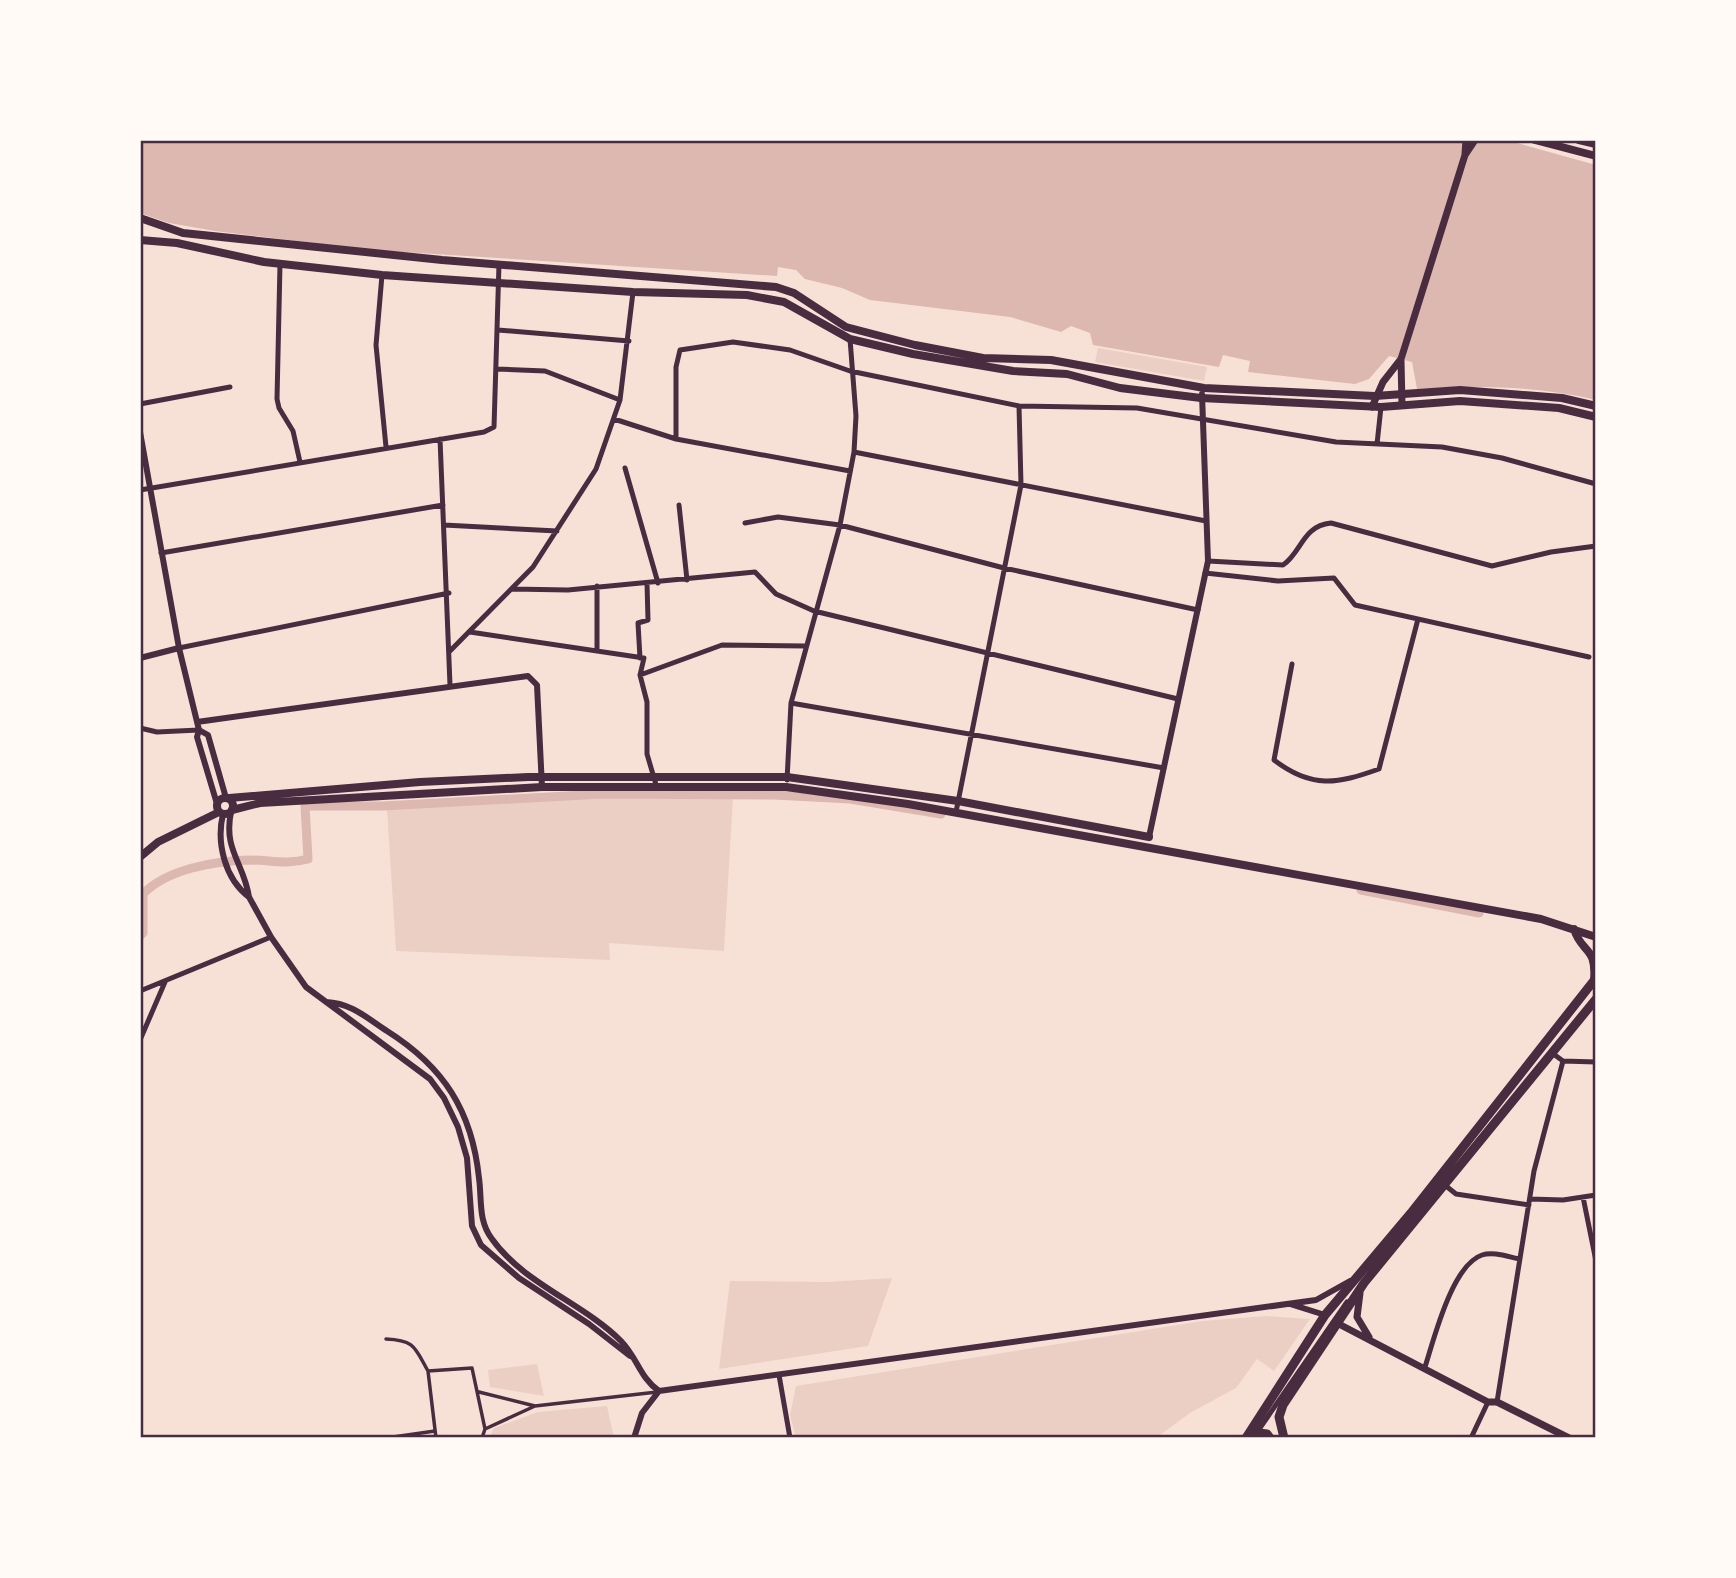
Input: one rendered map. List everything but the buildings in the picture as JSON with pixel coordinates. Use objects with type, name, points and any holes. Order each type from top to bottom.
[{"type":"highway","points":[[1250,1436],[1325,1315],[1595,979]]},
{"type":"highway","points":[[1284,1438],[1279,1425],[1283,1405],[1335,1322],[1596,999]]},
{"type":"highway","points":[[1250,1436],[1267,1433],[1270,1438]]},
{"type":"main road","points":[[1376,407],[1376,396],[1383,382],[1401,359],[1465,155],[1466,140]]},
{"type":"main road","points":[[1465,155],[1475,140]]},
{"type":"main road","points":[[1535,140],[1596,156]]},
{"type":"main road","points":[[1579,140],[1596,144]]},
{"type":"main road","points":[[140,218],[183,233],[499,264],[776,287],[802,298],[846,327],[915,345],[983,358],[1051,360],[1204,388],[1376,396],[1403,391],[1460,390],[1562,398],[1596,406]]},
{"type":"main road","points":[[140,240],[177,243],[281,264],[382,275],[633,292],[747,295],[784,302],[850,339],[960,364],[1067,374],[1121,388],[1201,398],[1376,407],[1460,401],[1559,408],[1596,417]]},
{"type":"main road","points":[[1401,359],[1402,405]]},
{"type":"main road","points":[[228,798],[420,782],[653,775],[786,782],[958,801],[1149,837]]},
{"type":"main road","points":[[140,857],[158,842],[224,811],[260,803],[542,787],[657,788],[786,782],[1541,919],[1596,937]]},
{"type":"main road","points":[[224,811],[233,802],[228,798]]},
{"type":"main road","points":[[224,811],[228,798]]},
{"type":"main road","points":[[1574,929],[1577,938],[1591,951],[1595,979]]},
{"type":"main road","points":[[1364,1283],[1356,1307],[1360,1325],[1372,1340]]},
{"type":"main road","points":[[1335,1322],[1488,1402],[1497,1402],[1569,1438]]},
{"type":"street","points":[[281,264],[277,399],[279,408],[293,432],[300,462]]},
{"type":"street","points":[[140,489],[484,432],[494,427],[499,264]]},
{"type":"street","points":[[382,275],[376,345],[386,447]]},
{"type":"street","points":[[449,652],[533,567],[596,469],[620,400],[633,292]]},
{"type":"street","points":[[498,330],[629,341]]},
{"type":"street","points":[[786,782],[791,703],[814,611],[840,525],[854,452],[856,416],[850,372],[850,339]]},
{"type":"street","points":[[676,439],[676,367],[680,350],[733,342],[790,350],[850,372],[1018,406],[1137,408],[1336,442],[1442,447],[1502,458],[1596,484]]},
{"type":"street","points":[[497,369],[545,371],[620,400]]},
{"type":"street","points":[[140,404],[230,387]]},
{"type":"street","points":[[1149,837],[1208,561],[1201,398],[1204,388]]},
{"type":"street","points":[[956,812],[1021,485],[1018,406]]},
{"type":"street","points":[[1376,407],[1377,444]]},
{"type":"street","points":[[614,419],[676,439],[849,471]]},
{"type":"street","points":[[140,432],[179,648],[199,730],[197,737],[224,811],[232,855],[249,897],[271,937],[306,987],[337,1013],[430,1079],[444,1098],[467,1158],[472,1226],[481,1245],[519,1278],[589,1324],[630,1356]]},
{"type":"street","points":[[440,439],[449,593],[450,685]]},
{"type":"street","points":[[854,452],[1206,521]]},
{"type":"street","points":[[625,468],[658,583]]},
{"type":"street","points":[[161,553],[443,505]]},
{"type":"street","points":[[679,505],[687,580]]},
{"type":"street","points":[[745,523],[778,517],[840,525],[1004,568],[1198,610]]},
{"type":"street","points":[[1208,561],[1283,565],[1290,560],[1305,534],[1315,527],[1331,523],[1492,566],[1551,552],[1596,546]]},
{"type":"street","points":[[444,524],[556,531]]},
{"type":"street","points":[[512,589],[568,590],[755,572],[776,594],[814,611],[1178,699]]},
{"type":"street","points":[[1205,573],[1278,581],[1334,578],[1355,604],[1589,657]]},
{"type":"street","points":[[640,658],[638,623],[648,620],[647,583]]},
{"type":"street","points":[[597,586],[597,650]]},
{"type":"street","points":[[140,658],[449,593]]},
{"type":"street","points":[[1292,664],[1274,760],[1287,770],[1322,782],[1337,782],[1379,769],[1418,619]]},
{"type":"street","points":[[470,632],[644,658],[640,676],[647,702],[647,754],[657,788]]},
{"type":"street","points":[[640,676],[722,645],[805,646]]},
{"type":"street","points":[[197,722],[528,676],[534,679],[538,692],[542,787]]},
{"type":"street","points":[[791,703],[1164,768]]},
{"type":"street","points":[[140,729],[158,732],[199,730],[208,735],[228,798]]},
{"type":"street","points":[[224,811],[219,830],[223,856],[238,888],[249,897]]},
{"type":"street","points":[[140,990],[271,937]]},
{"type":"street","points":[[140,1040],[165,982]]},
{"type":"street","points":[[1250,1436],[1332,1321],[1596,993]]},
{"type":"street","points":[[326,1002],[344,1003],[407,1044],[440,1073],[468,1126],[477,1156],[482,1223],[491,1238],[524,1270],[615,1336],[647,1382],[659,1391]]},
{"type":"street","points":[[1552,1053],[1563,1061],[1596,1062]]},
{"type":"street","points":[[1497,1402],[1529,1202],[1563,1061]]},
{"type":"street","points":[[1446,1186],[1456,1194],[1529,1202],[1596,1195]]},
{"type":"street","points":[[1583,1197],[1596,1261]]},
{"type":"street","points":[[1425,1367],[1444,1306],[1469,1264],[1479,1255],[1490,1253],[1520,1259]]},
{"type":"street","points":[[485,1429],[536,1406],[1316,1300],[1362,1271]]},
{"type":"street","points":[[1289,1303],[1325,1315]]},
{"type":"street","points":[[386,1339],[404,1340],[413,1344],[428,1371],[436,1438]]},
{"type":"street","points":[[428,1371],[472,1368],[485,1429],[482,1438]]},
{"type":"street","points":[[779,1375],[790,1438]]},
{"type":"street","points":[[634,1438],[642,1413],[659,1391]]},
{"type":"street","points":[[479,1392],[536,1406]]},
{"type":"street","points":[[1471,1438],[1488,1402]]},
{"type":"street","points":[[386,1438],[435,1431]]},
{"type":"shaded area","points":[[140,140],[1506,140],[1596,165],[1596,400],[1507,388],[1417,389],[1412,362],[1389,356],[1369,379],[1355,384],[1248,372],[1250,361],[1223,355],[1219,367],[1093,345],[1090,333],[1071,326],[1061,332],[1010,317],[870,300],[842,288],[805,279],[796,270],[778,267],[777,276],[372,250],[169,223],[140,213]]},
{"type":"shaded area","points":[[1098,348],[1207,367],[1204,381],[1095,362]]},
{"type":"shaded area","points":[[733,797],[724,951],[609,943],[610,960],[396,951],[387,809],[596,798]]},
{"type":"shaded area","points":[[892,1278],[868,1346],[719,1369],[730,1281],[827,1282]]},
{"type":"shaded area","points":[[1266,1316],[1310,1319],[1274,1371],[1257,1359],[1236,1388],[1190,1413],[1156,1438],[796,1438],[790,1415],[796,1386],[1202,1321]]},
{"type":"shaded area","points":[[537,1364],[544,1396],[490,1387],[488,1370]]},
{"type":"shaded area","points":[[607,1406],[614,1438],[489,1438],[494,1428],[538,1412]]},
{"type":"waterway","points":[[140,936],[143,933],[143,894],[165,878],[192,868],[221,862],[293,862],[308,859],[305,806],[383,806],[602,794],[774,795],[850,799],[941,814]]},
{"type":"waterway","points":[[1361,890],[1479,913]]}]
